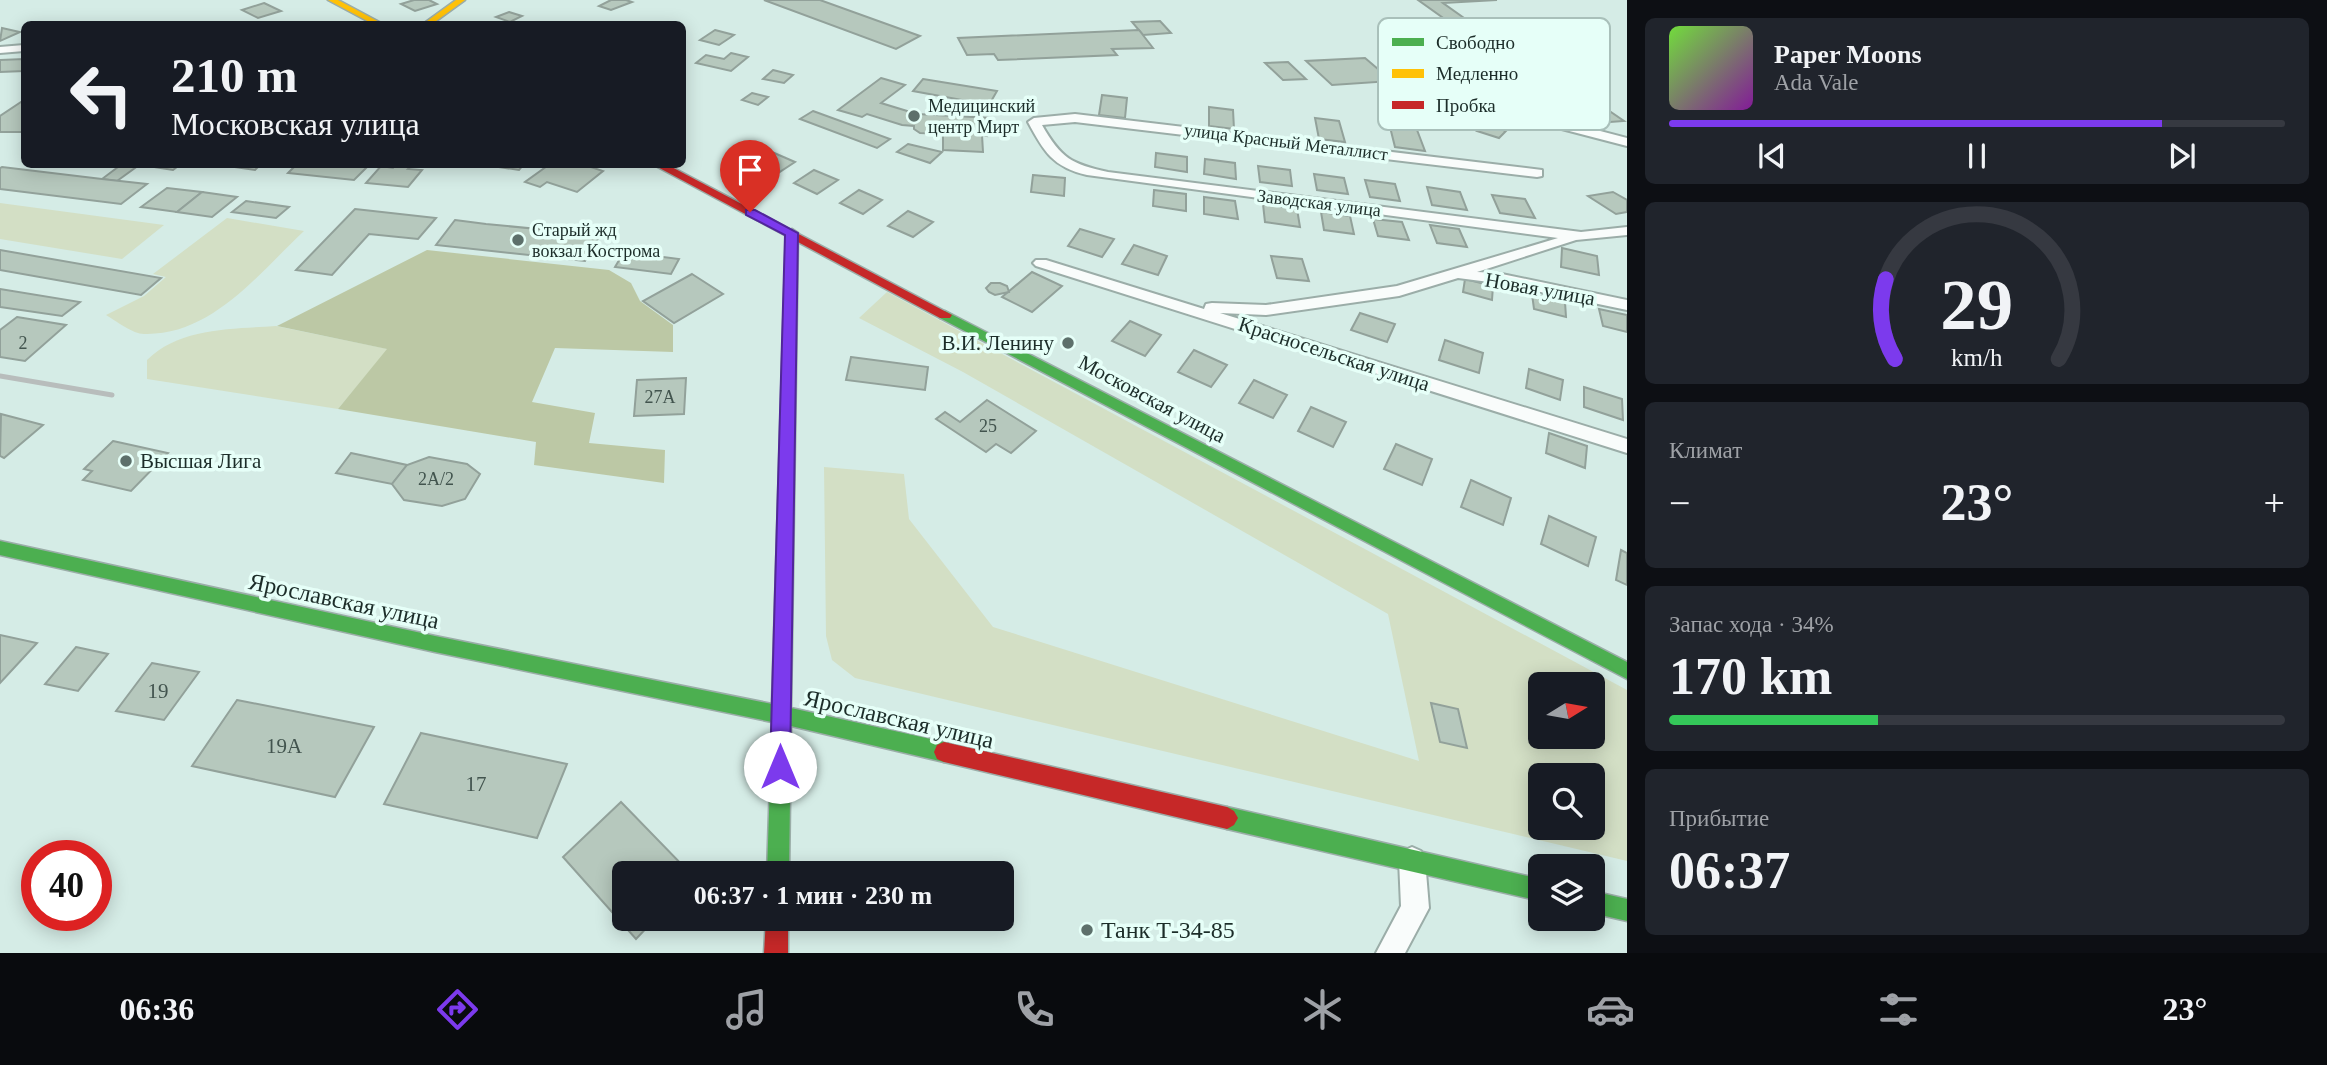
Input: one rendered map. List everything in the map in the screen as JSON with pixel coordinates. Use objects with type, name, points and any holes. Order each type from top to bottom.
[{"type":"main road","points":[[332,0],[373,21]]},
{"type":"main road","points":[[431,21],[461,0]]},
{"type":"main road","name":"Московская улица","points":[[665,168],[1627,671]]},
{"type":"main road","points":[[778,861],[792,233]]},
{"type":"main road","name":"Ярославская улица","points":[[0,548],[435,644],[780,715],[1528,887]]},
{"type":"main road","points":[[1605,905],[1627,910]]},
{"type":"main road","points":[[776,953],[777,931]]},
{"type":"street","points":[[0,50],[21,48]]},
{"type":"street","name":"улица Красный Металлист","points":[[1034,122],[1075,118],[1537,173]]},
{"type":"street","name":"Заводская улица","points":[[1034,122],[1056,160],[1074,169],[1097,174],[1581,236],[1627,230]]},
{"type":"street","points":[[1581,130],[1627,142]]},
{"type":"street","points":[[1190,307],[1266,310],[1316,305],[1399,291],[1581,236]]},
{"type":"street","name":"Красносельская улица","points":[[1041,263],[1190,307],[1627,446]]},
{"type":"street","name":"Новая улица","points":[[1453,275],[1497,278],[1627,305]]},
{"type":"street","points":[[1390,953],[1415,908],[1412,860]]},
{"type":"green space","points":[[0,203],[164,225],[122,259],[0,239]]},
{"type":"green space","points":[[227,218],[304,231],[233,299],[191,325],[169,332],[144,334],[130,330],[106,315],[144,296],[166,277],[153,274]]},
{"type":"green space","points":[[427,250],[609,270],[631,283],[640,301],[673,325],[673,352],[555,348],[532,402],[595,413],[589,443],[665,450],[664,483],[534,465],[536,442],[338,409],[387,349],[277,326]]},
{"type":"green space","points":[[887,292],[1594,672],[1528,672],[1528,749],[1605,749],[1605,678],[1627,690],[1627,861],[1538,840],[1605,840],[1605,763],[1528,763],[1528,838],[855,678],[832,660],[826,636],[824,467],[904,474],[909,519],[993,627],[1419,761],[1388,614],[963,372],[859,318]]},
{"type":"green space","points":[[276,326],[388,349],[338,409],[147,379],[147,360],[175,341],[225,329]]},
{"type":"building","points":[[414,0],[429,0],[437,4],[415,11],[401,4]]},
{"type":"building","points":[[611,0],[632,2],[611,10],[599,6]]},
{"type":"building","points":[[764,0],[820,0],[920,36],[896,49]]},
{"type":"building","points":[[1418,0],[1497,0],[1443,3],[1464,18],[1443,18]]},
{"type":"building","points":[[264,3],[281,11],[258,18],[242,10]]},
{"type":"building","points":[[509,12],[522,16],[512,21],[496,17]]},
{"type":"building","points":[[1160,21],[1171,33],[1143,35],[1132,22]]},
{"type":"building","points":[[2,28],[20,32],[0,41]]},
{"type":"building","points":[[715,30],[734,35],[719,45],[700,40]]},
{"type":"building","points":[[1139,30],[1153,48],[1112,49],[1117,55],[998,60],[994,54],[967,55],[958,38]]},
{"type":"building","points":[[731,53],[748,57],[731,71],[696,63],[706,55],[724,59]]},
{"type":"building","points":[[1365,58],[1378,69],[1378,82],[1332,85],[1306,61]]},
{"type":"building","points":[[21,59],[21,71],[0,72],[0,60]]},
{"type":"building","points":[[1288,62],[1306,79],[1283,80],[1265,63]]},
{"type":"building","points":[[773,70],[793,75],[784,83],[763,79]]},
{"type":"building","name":"Медицинский центр Мирт","points":[[881,78],[905,85],[881,103],[917,114],[992,118],[993,128],[981,127],[981,130],[986,130],[987,136],[982,135],[983,152],[943,150],[943,134],[920,133],[914,126],[838,110]]},
{"type":"building","points":[[923,79],[997,91],[989,105],[913,91]]},
{"type":"building","points":[[752,93],[768,97],[758,105],[742,100]]},
{"type":"building","points":[[1102,95],[1127,98],[1125,118],[1099,115]]},
{"type":"building","points":[[21,102],[21,132],[0,132],[0,116]]},
{"type":"building","points":[[1209,107],[1233,110],[1234,129],[1209,126]]},
{"type":"building","points":[[813,111],[890,139],[877,148],[800,119]]},
{"type":"building","points":[[1610,111],[1624,121],[1610,122]]},
{"type":"building","points":[[1315,118],[1339,121],[1345,142],[1319,139]]},
{"type":"building","points":[[1391,130],[1417,130],[1425,151],[1395,147]]},
{"type":"building","points":[[1503,130],[1506,131],[1499,138],[1477,131]]},
{"type":"building","points":[[908,144],[942,152],[930,163],[897,152]]},
{"type":"building","points":[[772,152],[795,162],[775,175],[751,164]]},
{"type":"building","points":[[1156,153],[1187,157],[1187,172],[1155,167]]},
{"type":"building","points":[[1205,159],[1235,163],[1236,179],[1204,174]]},
{"type":"building","points":[[1258,166],[1290,170],[1292,186],[1260,182]]},
{"type":"building","points":[[2,167],[147,184],[121,204],[0,189]]},
{"type":"building","points":[[117,168],[135,168],[117,181],[102,179]]},
{"type":"building","points":[[293,168],[366,168],[354,180],[288,173]]},
{"type":"building","points":[[379,168],[422,170],[408,187],[366,183]]},
{"type":"building","points":[[544,168],[594,168],[603,171],[577,192],[547,182],[540,187],[525,182]]},
{"type":"building","points":[[814,170],[838,180],[817,194],[794,183]]},
{"type":"building","points":[[1314,174],[1344,178],[1348,194],[1317,190]]},
{"type":"building","points":[[1033,175],[1065,178],[1064,196],[1031,192]]},
{"type":"building","points":[[1365,180],[1395,184],[1400,201],[1370,197]]},
{"type":"building","points":[[1427,187],[1460,192],[1467,210],[1432,205]]},
{"type":"building","points":[[167,188],[202,192],[177,212],[141,207]]},
{"type":"building","points":[[859,190],[882,200],[863,214],[840,203]]},
{"type":"building","points":[[1154,190],[1186,194],[1186,211],[1153,206]]},
{"type":"building","points":[[202,192],[237,197],[212,217],[177,212]]},
{"type":"building","points":[[1613,192],[1627,200],[1627,212],[1616,214],[1588,196]]},
{"type":"building","points":[[1492,195],[1525,199],[1535,218],[1500,213]]},
{"type":"building","points":[[1204,197],[1235,201],[1238,219],[1204,214]]},
{"type":"building","points":[[246,201],[289,207],[276,218],[232,212]]},
{"type":"building","points":[[1263,204],[1297,209],[1300,227],[1265,222]]},
{"type":"building","points":[[355,209],[436,218],[418,239],[369,234],[332,275],[296,270]]},
{"type":"building","points":[[908,211],[933,222],[913,237],[888,226]]},
{"type":"building","points":[[1321,212],[1350,216],[1354,234],[1324,230]]},
{"type":"building","points":[[1373,219],[1402,222],[1409,240],[1378,236]]},
{"type":"building","name":"Старый жд вокзал Кострома","points":[[455,220],[600,235],[585,261],[436,245]]},
{"type":"building","points":[[1430,225],[1459,229],[1467,247],[1437,243]]},
{"type":"building","points":[[1080,229],[1114,239],[1102,257],[1068,246]]},
{"type":"building","points":[[1134,245],[1167,256],[1158,275],[1122,264]]},
{"type":"building","points":[[1562,248],[1597,256],[1599,275],[1561,267]]},
{"type":"building","points":[[0,250],[161,278],[141,295],[0,270]]},
{"type":"building","points":[[624,252],[679,259],[671,274],[615,267]]},
{"type":"building","points":[[1271,256],[1302,259],[1309,281],[1277,278]]},
{"type":"building","points":[[1032,272],[1062,286],[1032,312],[1002,297]]},
{"type":"building","points":[[692,274],[723,294],[674,323],[643,301]]},
{"type":"building","points":[[1465,279],[1493,286],[1492,300],[1463,292]]},
{"type":"building","points":[[991,283],[1007,286],[1009,292],[995,295],[989,292],[986,288]]},
{"type":"building","points":[[0,289],[80,302],[62,316],[0,307]]},
{"type":"building","points":[[1532,294],[1565,302],[1566,317],[1534,309]]},
{"type":"building","points":[[1599,309],[1627,315],[1627,332],[1603,326]]},
{"type":"building","points":[[1360,313],[1395,324],[1387,342],[1351,330]]},
{"type":"building","points":[[17,317],[66,325],[25,361],[0,357],[0,330]]},
{"type":"building","points":[[1130,321],[1161,335],[1145,356],[1112,341]]},
{"type":"building","points":[[1445,340],[1483,353],[1479,373],[1439,360]]},
{"type":"building","points":[[1194,350],[1227,365],[1211,387],[1178,372]]},
{"type":"building","points":[[851,357],[928,367],[925,390],[846,380]]},
{"type":"building","points":[[1529,369],[1563,380],[1560,400],[1526,388]]},
{"type":"building","points":[[686,378],[684,414],[634,416],[637,380]]},
{"type":"building","points":[[1254,380],[1287,395],[1273,418],[1239,403]]},
{"type":"building","points":[[1584,387],[1622,399],[1623,420],[1584,407]]},
{"type":"building","points":[[987,400],[1036,431],[1011,453],[996,444],[986,452],[936,419],[945,412],[960,422]]},
{"type":"building","points":[[1311,407],[1346,422],[1333,447],[1298,431]]},
{"type":"building","points":[[1,414],[43,425],[4,458],[0,456]]},
{"type":"building","points":[[1549,433],[1587,446],[1585,468],[1546,453]]},
{"type":"building","name":"Высшая Лига","points":[[113,441],[168,453],[131,491],[83,480],[92,471],[84,469]]},
{"type":"building","points":[[1396,444],[1432,459],[1422,485],[1384,469]]},
{"type":"building","points":[[351,453],[407,465],[392,484],[336,473]]},
{"type":"building","points":[[429,457],[467,464],[480,474],[465,499],[442,506],[404,500],[392,484],[407,465]]},
{"type":"building","points":[[1471,480],[1511,498],[1503,525],[1461,507]]},
{"type":"building","points":[[1549,516],[1596,537],[1588,566],[1541,544]]},
{"type":"building","points":[[1621,550],[1627,553],[1627,585],[1616,580]]},
{"type":"building","points":[[0,635],[37,643],[0,683]]},
{"type":"building","points":[[76,647],[108,654],[78,691],[45,684]]},
{"type":"building","points":[[152,663],[199,672],[164,720],[116,711]]},
{"type":"building","points":[[237,700],[374,727],[335,797],[192,766]]},
{"type":"building","points":[[1431,703],[1458,709],[1467,748],[1440,742]]},
{"type":"building","points":[[421,733],[567,764],[537,838],[384,804]]},
{"type":"building","points":[[621,802],[678,861],[612,861],[612,912],[563,857]]},
{"type":"building","points":[[629,931],[644,931],[636,939]]},
{"type":"railway","points":[[0,376],[112,395]]},
{"type":"traffic: fast","points":[[778,861],[792,233]]},
{"type":"traffic: fast","points":[[945,315],[1627,671]]},
{"type":"traffic: fast","points":[[0,548],[435,644],[704,697],[944,752]]},
{"type":"traffic: fast","points":[[1227,818],[1528,887]]},
{"type":"traffic: fast","points":[[1605,905],[1627,910]]},
{"type":"traffic: slow","points":[[332,0],[373,21]]},
{"type":"traffic: slow","points":[[431,21],[461,0]]},
{"type":"traffic: jam","points":[[665,168],[945,315]]},
{"type":"traffic: jam","points":[[944,752],[1227,818]]},
{"type":"traffic: jam","points":[[776,953],[777,931]]},
{"type":"place","name":"Медицинский центр Мирт","points":[[914,116]]},
{"type":"place","name":"Старый жд вокзал Кострома","points":[[518,240]]},
{"type":"place","name":"В.И. Ленину","points":[[1068,343]]},
{"type":"place","name":"Высшая Лига","points":[[126,461]]},
{"type":"place","name":"Танк Т-34-85","points":[[1087,930]]},
{"type":"route","points":[[750,212],[792,233],[780,767]]}]
